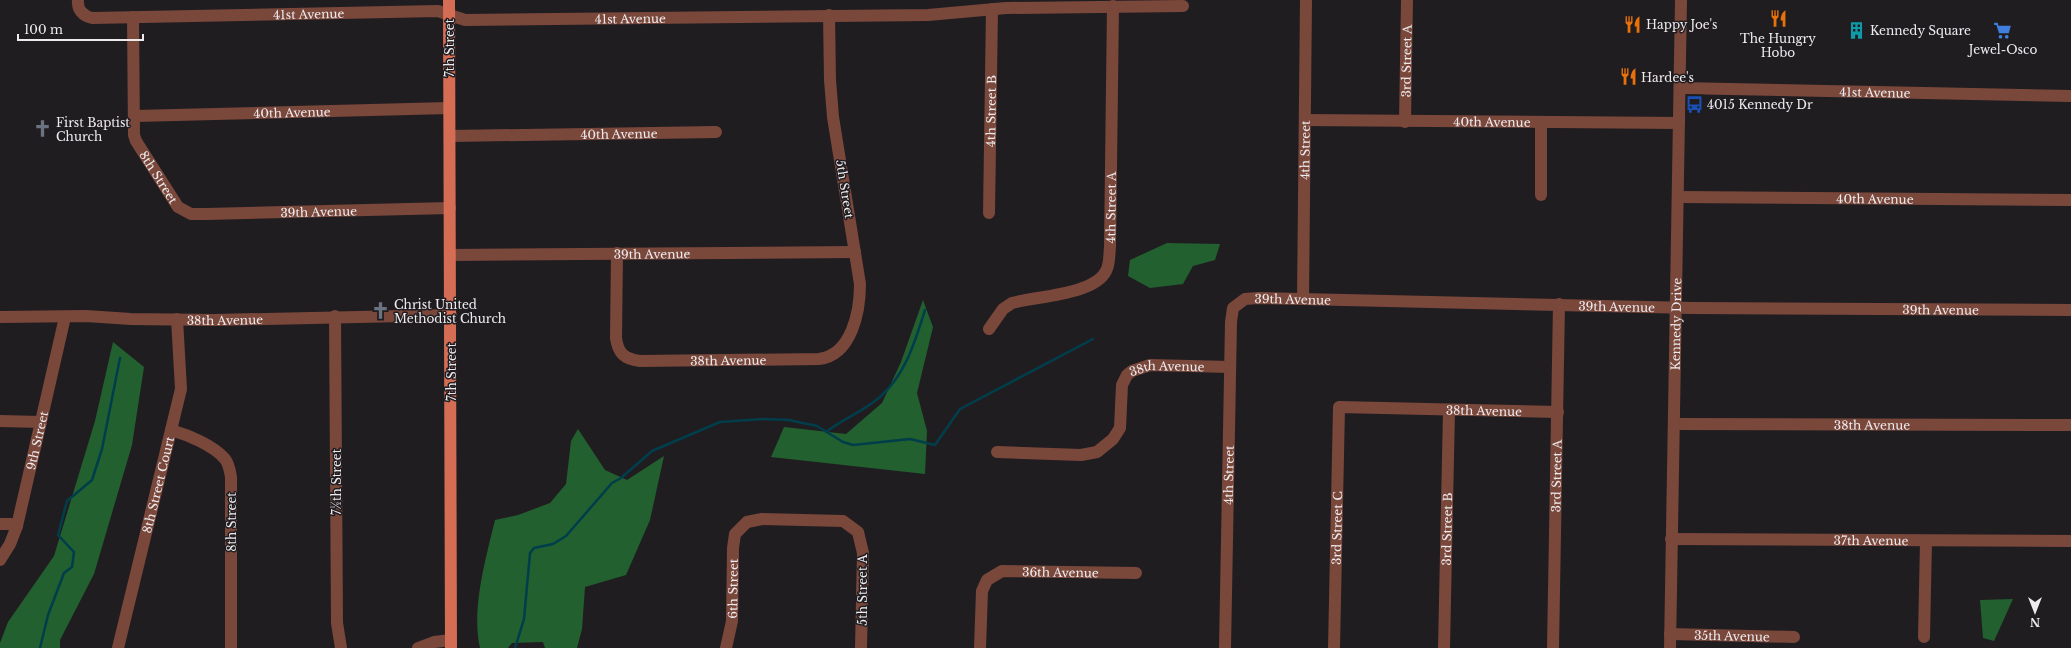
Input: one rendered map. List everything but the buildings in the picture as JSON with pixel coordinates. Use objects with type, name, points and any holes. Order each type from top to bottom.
[{"type":"main road","name":"7th Street","points":[[449,0],[451,644]]},
{"type":"street","name":"41st Avenue","points":[[78,0],[77,5],[81,12],[92,18],[437,11],[464,20],[928,14],[992,9],[1183,6]]},
{"type":"street","name":"4th Street","points":[[1303,299],[1306,0]]},
{"type":"street","name":"3rd Street A","points":[[1405,122],[1407,0]]},
{"type":"street","name":"Kennedy Drive","points":[[1670,648],[1681,0]]},
{"type":"street","name":"4th Street A","points":[[989,329],[998,314],[1008,306],[1017,302],[1088,286],[1097,282],[1107,270],[1110,247],[1113,6]]},
{"type":"street","name":"4th Street B","points":[[989,213],[992,9]]},
{"type":"street","name":"5th Street","points":[[829,15],[830,80],[833,117],[860,284],[858,309],[849,334],[835,355]]},
{"type":"street","name":"8th Street","points":[[133,17],[134,135],[136,141],[172,201],[187,213]]},
{"type":"street","name":"41st Avenue","points":[[1680,88],[2071,96]]},
{"type":"street","name":"40th Avenue","points":[[135,116],[449,108]]},
{"type":"street","name":"40th Avenue","points":[[1305,120],[1679,123]]},
{"type":"street","points":[[1541,122],[1541,195]]},
{"type":"street","name":"40th Avenue","points":[[450,136],[716,132]]},
{"type":"street","name":"40th Avenue","points":[[1678,197],[2071,200]]},
{"type":"street","name":"39th Avenue","points":[[187,213],[207,214],[450,208]]},
{"type":"street","name":"39th Avenue","points":[[450,255],[855,252]]},
{"type":"street","name":"38th Avenue","points":[[617,253],[616,338],[619,351],[622,356],[640,361],[819,359],[835,355]]},
{"type":"street","name":"39th Avenue","points":[[1237,304],[1250,298],[1676,307],[2071,310]]},
{"type":"street","name":"4th Street","points":[[1225,648],[1230,367],[1232,314],[1237,304]]},
{"type":"street","name":"3rd Street A","points":[[1553,648],[1559,304]]},
{"type":"street","name":"38th Avenue","points":[[0,317],[177,320],[451,315]]},
{"type":"street","name":"7½th Street","points":[[335,316],[337,635],[341,648]]},
{"type":"street","name":"9th Street","points":[[0,560],[10,544],[17,526],[65,317]]},
{"type":"street","name":"8th Street Court","points":[[118,648],[181,388],[177,320]]},
{"type":"street","name":"38th Avenue","points":[[997,452],[1082,455],[1097,452],[1113,439],[1120,428],[1122,385],[1127,375],[1132,371],[1150,365],[1230,367]]},
{"type":"street","name":"38th Avenue","points":[[1339,407],[1558,412]]},
{"type":"street","name":"3rd Street C","points":[[1334,648],[1339,407]]},
{"type":"street","name":"3rd Street B","points":[[1444,648],[1449,410]]},
{"type":"street","points":[[0,421],[41,422]]},
{"type":"street","name":"38th Avenue","points":[[1674,424],[2071,425]]},
{"type":"street","name":"8th Street","points":[[171,430],[202,443],[214,450],[225,460],[229,467],[231,477],[231,648]]},
{"type":"street","name":"6th Street","points":[[726,648],[732,621],[732,548],[735,534],[738,529],[747,522],[758,519],[828,519],[843,520],[858,532]]},
{"type":"street","points":[[0,524],[11,524],[17,526]]},
{"type":"street","name":"5th Street A","points":[[858,532],[862,553],[861,648]]},
{"type":"street","name":"37th Avenue","points":[[1671,539],[2071,541]]},
{"type":"street","points":[[1924,637],[1926,541]]},
{"type":"street","name":"36th Avenue","points":[[980,648],[982,591],[987,580],[1002,571],[1136,573]]},
{"type":"street","name":"35th Avenue","points":[[1670,634],[1794,637]]},
{"type":"street","points":[[418,648],[434,642],[451,644]]},
{"type":"green space","points":[[1167,243],[1220,244],[1215,260],[1193,266],[1183,284],[1150,288],[1128,276],[1130,260]]},
{"type":"green space","points":[[923,300],[933,327],[917,393],[927,431],[925,474],[771,457],[784,427],[846,434],[882,403],[901,362]]},
{"type":"green space","points":[[113,342],[144,367],[132,445],[94,574],[60,640],[60,648],[0,648],[0,643],[8,622],[54,556],[95,421]]},
{"type":"green space","points":[[578,429],[605,470],[627,480],[664,456],[650,520],[626,575],[585,587],[582,629],[577,648],[545,648],[543,642],[512,643],[508,648],[480,648],[477,617],[478,600],[495,520],[518,515],[550,503],[566,484],[571,441]]},
{"type":"green space","points":[[2013,599],[1994,641],[1983,638],[1980,600]]},
{"type":"waterway","points":[[826,432],[874,402],[889,388],[903,368],[925,310]]},
{"type":"waterway","points":[[515,648],[524,619],[530,553],[534,548],[553,544],[566,536],[612,483],[621,478],[652,451],[720,422],[763,419],[789,420],[817,426],[843,442],[853,445],[910,439],[935,445],[960,409],[1093,339]]},
{"type":"waterway","points":[[40,648],[48,615],[64,573],[72,567],[74,552],[58,535],[67,501],[92,480],[102,449],[120,358]]},
{"type":"place","name":"The Hungry Hobo","points":[[1778,19]]},
{"type":"place","name":"Happy Joe's","points":[[1633,24]]},
{"type":"place","name":"Kennedy Square","points":[[1857,30]]},
{"type":"place","name":"Jewel-Osco","points":[[2003,30]]},
{"type":"place","name":"Hardee's","points":[[1628,77]]},
{"type":"place","name":"4015 Kennedy Dr","points":[[1694,104]]},
{"type":"place","name":"First Baptist Church","points":[[43,129]]},
{"type":"place","name":"Christ United Methodist Church","points":[[381,311]]}]
